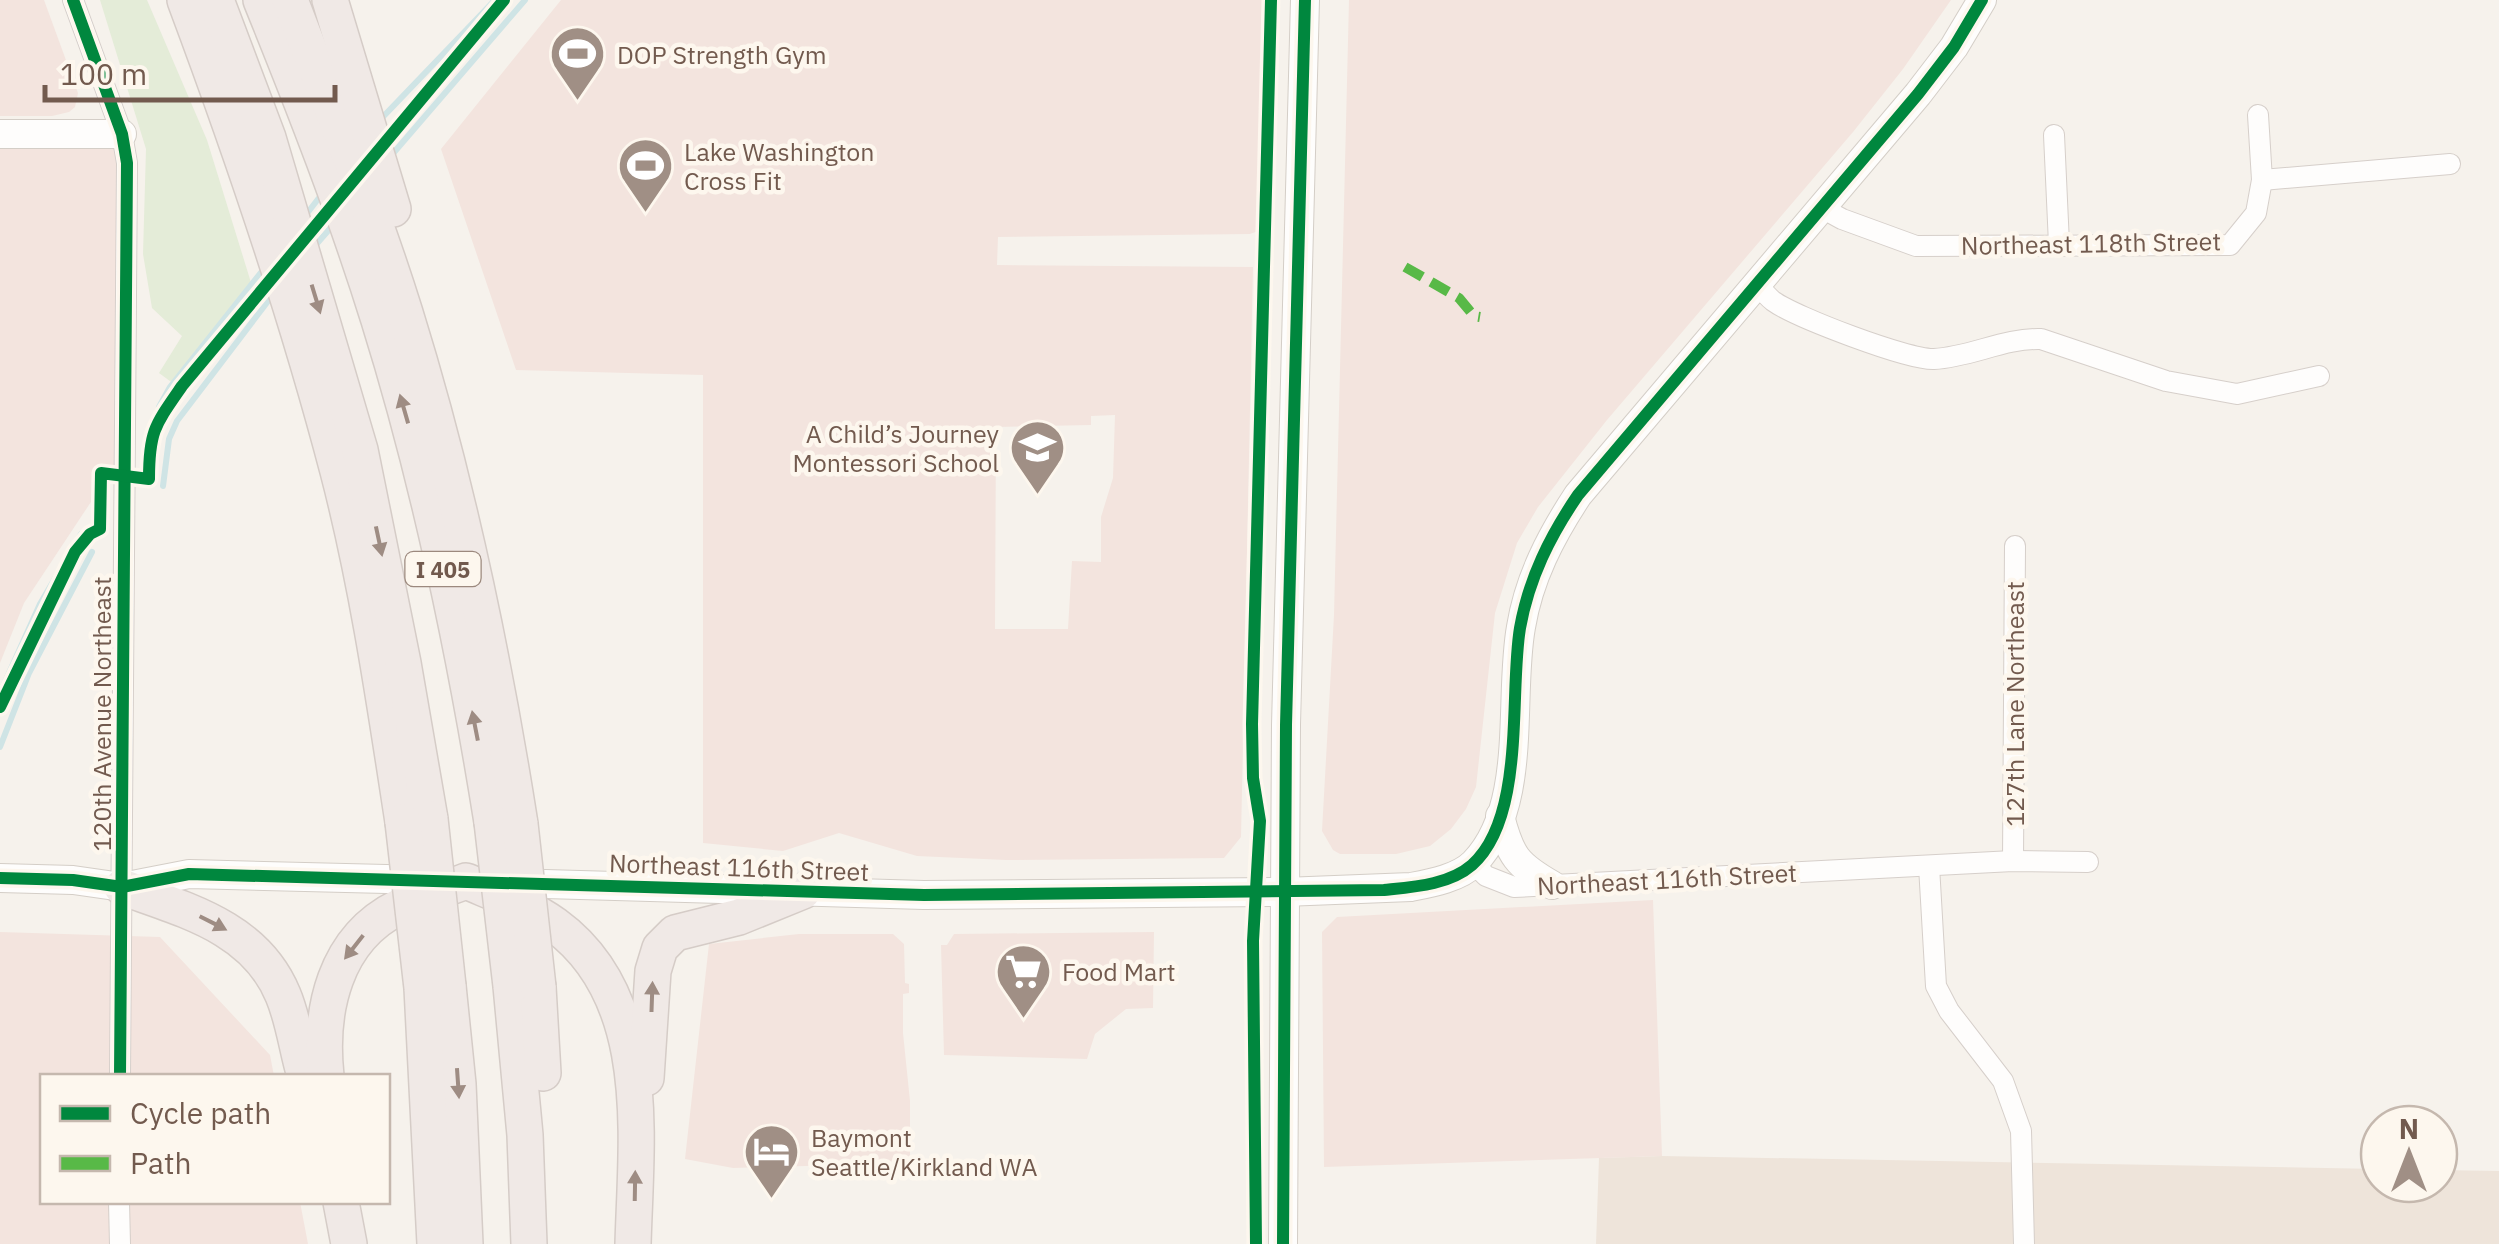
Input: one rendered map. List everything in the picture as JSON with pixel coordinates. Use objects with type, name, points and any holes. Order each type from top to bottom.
[{"type":"highway","points":[[186,0],[257,151]]},
{"type":"highway","points":[[216,0],[319,356],[383,690],[416,820],[435,987],[435,1244]]},
{"type":"highway","name":"I 405","points":[[261,0],[316,103],[383,253],[405,314],[446,459],[504,719],[506,823],[548,1151],[549,1244]]},
{"type":"highway","name":"I 405","points":[[290,0],[316,103]]},
{"type":"highway","points":[[330,0],[350,65],[383,253]]},
{"type":"highway","name":"I 405","points":[[383,253],[422,470],[506,823]]},
{"type":"highway","points":[[326,1074],[323,1026],[327,1002],[343,961],[373,924],[394,909],[466,882],[524,906],[564,932],[591,960],[608,988],[626,1039],[636,1128],[633,1244]]},
{"type":"highway","points":[[122,887],[215,922],[246,943],[266,964],[282,992],[304,1074]]},
{"type":"highway","points":[[636,1128],[649,1060],[653,971],[660,948],[674,933],[739,917],[804,891]]},
{"type":"highway","name":"I 405","points":[[524,986],[529,1244]]},
{"type":"highway","points":[[435,987],[458,1084],[465,1244]]},
{"type":"highway","points":[[340,1204],[349,1244]]},
{"type":"street","name":"120th Avenue Northeast","points":[[72,0],[122,134],[127,164],[120,1074]]},
{"type":"street","points":[[1283,1244],[1284,892],[1305,0]]},
{"type":"street","points":[[1474,864],[1500,816],[1512,757],[1521,624],[1536,568],[1551,537],[1578,495],[1918,94],[1954,47],[1982,0]]},
{"type":"street","name":"Northeast 118th Street","points":[[1822,208],[1842,220],[1916,246],[2230,245],[2256,213],[2262,180],[2258,115]]},
{"type":"street","points":[[0,134],[122,134]]},
{"type":"street","points":[[2054,135],[2059,244]]},
{"type":"street","points":[[2262,180],[2450,164]]},
{"type":"street","points":[[1757,284],[1774,301],[1796,312],[1911,356],[1945,357],[2020,338],[2041,340],[2166,381],[2237,394],[2320,376]]},
{"type":"street","name":"127th Lane Northeast","points":[[2013,862],[2015,546]]},
{"type":"street","points":[[1500,816],[1507,844],[1518,862],[1552,885]]},
{"type":"street","name":"Northeast 116th Street","points":[[9,878],[73,880],[122,887],[189,874],[924,895],[1411,887],[1452,876],[1474,864],[1504,885],[1552,885],[2013,862],[2088,862]]},
{"type":"street","points":[[1929,866],[1936,986],[1949,1011],[2003,1080],[2022,1131],[2024,1244]]},
{"type":"street","points":[[119,1204],[120,1244]]},
{"type":"shaded area","points":[[0,0],[44,0],[78,93],[75,107],[69,112],[52,116],[0,116]]},
{"type":"shaded area","points":[[561,0],[1278,0],[1272,226],[1250,234],[998,237],[997,265],[1253,267],[1241,837],[1224,858],[1006,860],[917,856],[839,833],[783,851],[703,843],[703,375],[516,370],[441,149]],"holes":[[[1115,415],[1113,478],[1101,517],[1101,562],[1072,561],[1068,629],[995,629],[996,427],[1091,425],[1091,416]]]},
{"type":"shaded area","points":[[1349,0],[1951,0],[1853,132],[1607,420],[1538,507],[1517,543],[1495,613],[1476,787],[1451,829],[1430,846],[1396,854],[1340,854],[1333,850],[1322,831],[1334,615]]},
{"type":"shaded area","points":[[122,134],[124,452],[24,603],[0,663],[0,135]]},
{"type":"shaded area","points":[[1653,900],[1662,1156],[1324,1167],[1322,932],[1337,917]]},
{"type":"shaded area","points":[[0,932],[160,937],[270,1055],[274,1074],[40,1074],[40,1204],[300,1204],[308,1244],[0,1244]]},
{"type":"shaded area","points":[[1154,932],[1153,1008],[1126,1009],[1095,1034],[1087,1059],[944,1055],[941,945],[947,945],[954,934]]},
{"type":"shaded area","points":[[799,934],[893,934],[904,944],[905,983],[909,984],[909,993],[903,994],[903,1033],[910,1101],[910,1163],[733,1168],[685,1159],[709,944]]},
{"type":"shaded area","points":[[1599,1158],[2359,1169],[2359,1204],[2459,1204],[2459,1170],[2499,1171],[2499,1244],[1596,1244]]},
{"type":"green space","points":[[100,0],[147,0],[207,140],[253,289],[174,384],[159,373],[182,336],[152,308],[143,254],[146,149]]},
{"type":"waterway","points":[[379,121],[495,0]]},
{"type":"waterway","points":[[390,157],[525,0]]},
{"type":"waterway","points":[[305,216],[322,194]]},
{"type":"waterway","points":[[313,248],[334,224]]},
{"type":"waterway","points":[[159,407],[170,387],[267,265]]},
{"type":"waterway","points":[[163,486],[169,439],[177,421],[275,292]]},
{"type":"waterway","points":[[0,693],[40,604],[81,534]]},
{"type":"waterway","points":[[0,747],[29,673],[92,552]]},
{"type":"marked path","points":[[1405,267],[1459,298],[1474,316],[1480,317]]},
{"type":"cycle path","points":[[73,0],[122,134],[127,163],[120,1074]]},
{"type":"cycle path","points":[[0,707],[75,552],[90,534],[100,529],[101,473],[149,479],[155,429],[182,386],[504,0]]},
{"type":"cycle path","points":[[1256,1244],[1253,941],[1260,821],[1253,778],[1252,724],[1271,0]]},
{"type":"cycle path","points":[[1283,1244],[1286,725],[1305,0]]},
{"type":"cycle path","points":[[0,878],[73,880],[122,887],[189,874],[924,895],[1384,890],[1453,877],[1472,865],[1489,844],[1501,817],[1512,753],[1520,628],[1535,575],[1558,526],[1578,495],[1918,94],[1954,47],[1982,0]]},
{"type":"place","name":"DOP Strength Gym","points":[[578,103]]},
{"type":"place","name":"Lake Washington Cross Fit","points":[[645,214]]},
{"type":"place","name":"A Child’s Journey Montessori School","points":[[1038,496]]},
{"type":"place","name":"Food Mart","points":[[1023,1020]]},
{"type":"place","name":"Baymont Seattle/Kirkland WA","points":[[772,1200]]}]
